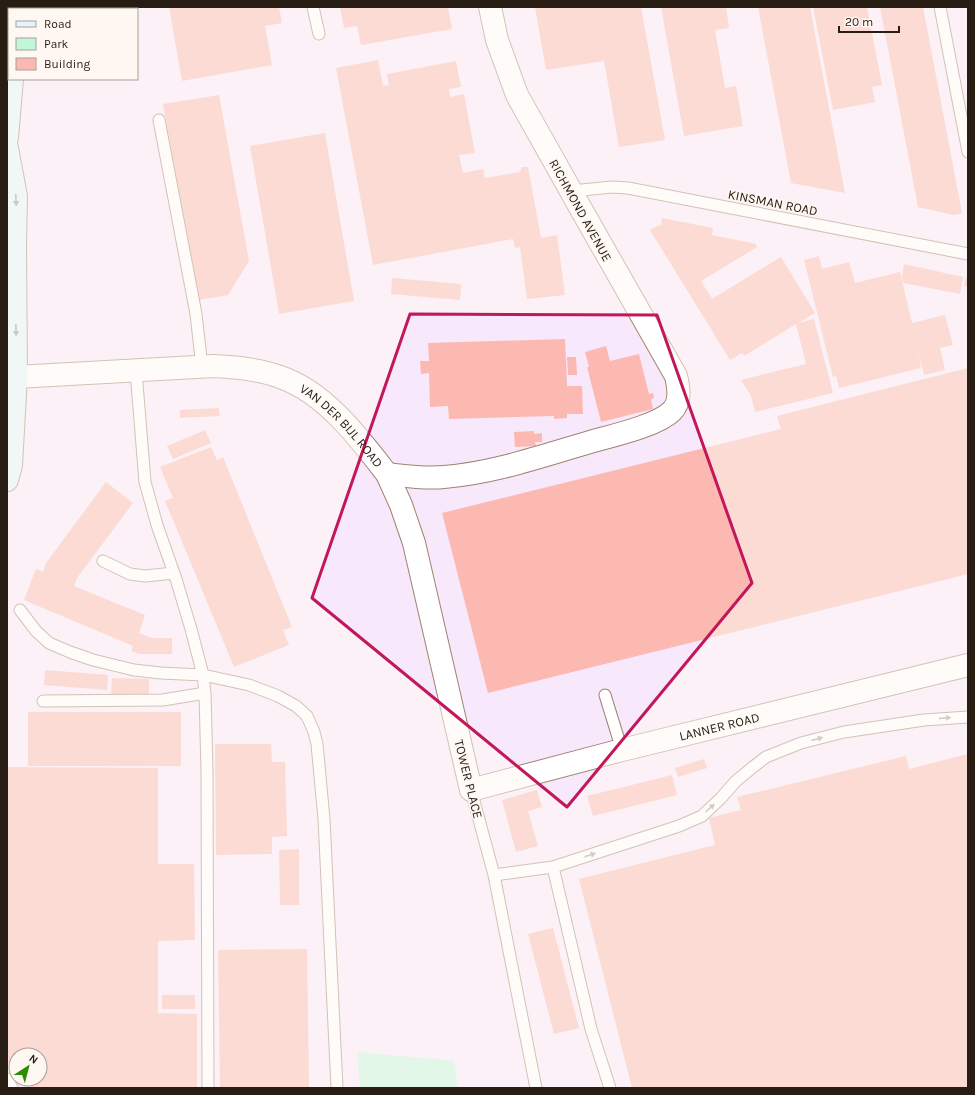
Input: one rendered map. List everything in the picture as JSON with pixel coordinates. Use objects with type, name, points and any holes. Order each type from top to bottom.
[{"type":"street","name":"RICHMOND AVENUE","points":[[490,7],[497,40],[518,95],[538,134],[572,191],[676,376],[679,392],[675,407]]},
{"type":"street","points":[[7,138],[12,80]]},
{"type":"street","points":[[7,148],[16,196],[11,245],[16,377],[11,465],[7,480]]},
{"type":"street","name":"VAN DER BIJL ROAD","points":[[16,377],[236,366],[265,372],[282,377],[320,399],[359,440],[387,474],[424,478],[444,478],[489,471],[630,430],[668,414],[675,407]]},
{"type":"street","name":"TOWER PLACE","points":[[387,474],[402,505],[414,543],[471,790]]},
{"type":"street","name":"LANNER ROAD","points":[[471,790],[622,750],[968,665]]},
{"type":"lane","points":[[313,7],[319,34]]},
{"type":"lane","points":[[940,7],[968,152]]},
{"type":"lane","points":[[158,120],[196,314],[202,367]]},
{"type":"lane","name":"KINSMAN ROAD","points":[[572,191],[612,187],[635,189],[968,254]]},
{"type":"lane","points":[[136,371],[145,482],[157,525],[174,573],[203,675],[205,693],[207,771],[208,1088]]},
{"type":"lane","points":[[103,561],[130,574],[145,576],[174,573]]},
{"type":"lane","points":[[20,610],[36,631],[50,642],[76,654],[93,660],[134,670],[203,675],[249,685],[278,696],[296,706],[307,716],[314,732],[317,744],[324,819],[336,1088]]},
{"type":"lane","points":[[42,701],[163,700],[205,693]]},
{"type":"lane","points":[[605,695],[622,750]]},
{"type":"lane","points":[[494,874],[553,867],[679,826],[702,816],[752,767],[766,757],[801,743],[844,732],[924,720],[968,716]]},
{"type":"lane","name":"TOWER PLACE","points":[[471,790],[494,874],[536,1088]]},
{"type":"lane","points":[[553,867],[591,1029],[610,1088]]},
{"type":"lane","points":[[7,1080],[12,1088]]},
{"type":"highlighted area","points":[[410,314],[657,315],[752,583],[567,807],[312,598]]},
{"type":"shaded area","points":[[19,7],[968,7],[968,1088],[7,1088],[7,121],[11,80],[138,80],[138,8]]},
{"type":"green space","points":[[357,1052],[454,1061],[458,1088],[360,1088]]},
{"type":"building","points":[[169,7],[279,7],[282,23],[265,26],[272,65],[182,81]]},
{"type":"building","points":[[340,7],[448,7],[452,29],[361,45],[357,26],[344,28]]},
{"type":"building","points":[[535,7],[641,7],[665,140],[619,147],[604,61],[546,70]]},
{"type":"building","points":[[661,7],[726,7],[729,28],[715,30],[725,88],[736,86],[743,126],[684,136]]},
{"type":"building","points":[[758,7],[810,7],[845,193],[791,183]]},
{"type":"building","points":[[813,7],[867,7],[882,85],[872,87],[875,102],[833,110]]},
{"type":"building","points":[[880,7],[923,7],[962,213],[954,215],[918,207]]},
{"type":"building","points":[[378,60],[383,86],[389,85],[387,74],[456,61],[461,87],[449,89],[450,97],[464,94],[475,153],[459,155],[463,173],[483,169],[485,178],[520,172],[522,167],[528,167],[541,238],[557,235],[565,295],[527,299],[520,247],[515,248],[513,239],[373,265],[336,68]]},
{"type":"building","points":[[219,95],[249,261],[228,295],[198,300],[163,104]]},
{"type":"building","points":[[325,133],[354,301],[279,314],[250,146]]},
{"type":"building","points":[[662,218],[713,228],[712,235],[756,244],[757,247],[701,281],[712,299],[781,257],[815,313],[798,323],[814,319],[833,393],[755,412],[751,396],[741,380],[806,364],[796,324],[744,356],[742,353],[730,360],[650,230],[661,225]]},
{"type":"building","points":[[819,256],[822,269],[849,262],[855,283],[900,272],[912,323],[945,315],[953,345],[940,348],[945,370],[924,375],[919,355],[921,368],[839,388],[836,376],[833,377],[804,260]]},
{"type":"building","points":[[904,264],[963,277],[960,294],[903,283],[902,277]]},
{"type":"building","points":[[966,277],[968,278],[968,287],[964,286]]},
{"type":"building","points":[[392,278],[461,284],[460,300],[391,294]]},
{"type":"building","points":[[565,339],[567,386],[582,386],[583,414],[567,414],[567,418],[554,419],[554,416],[449,419],[448,406],[430,407],[429,373],[421,374],[420,361],[429,361],[428,343]]},
{"type":"building","points":[[606,346],[610,361],[639,354],[649,394],[653,393],[654,398],[651,399],[653,409],[601,422],[587,367],[589,367],[585,352]]},
{"type":"building","points":[[567,357],[576,357],[577,375],[568,375]]},
{"type":"building","points":[[968,368],[968,574],[488,693],[442,513],[781,429],[777,416]]},
{"type":"building","points":[[219,408],[220,416],[180,418],[180,410]]},
{"type":"building","points":[[205,430],[211,443],[173,459],[167,446]]},
{"type":"building","points":[[534,431],[534,434],[542,433],[542,442],[535,442],[536,446],[515,447],[514,432]]},
{"type":"building","points":[[211,447],[217,460],[223,457],[292,627],[283,630],[289,645],[234,667],[165,501],[173,498],[160,467]]},
{"type":"building","points":[[106,482],[133,503],[77,578],[74,586],[145,615],[139,633],[152,638],[172,638],[172,654],[139,654],[131,651],[133,646],[24,600],[36,569],[43,572],[46,563]]},
{"type":"building","points":[[45,670],[108,675],[107,690],[44,685]]},
{"type":"building","points":[[112,678],[149,679],[149,694],[111,694]]},
{"type":"building","points":[[28,712],[181,712],[181,766],[28,766]]},
{"type":"building","points":[[215,744],[271,744],[272,762],[285,762],[287,836],[272,837],[272,854],[216,855]]},
{"type":"building","points":[[968,754],[968,1088],[632,1088],[579,879],[715,845],[709,818],[741,810],[737,797],[906,756],[909,769]]},
{"type":"building","points":[[704,759],[707,768],[678,777],[675,768]]},
{"type":"building","points":[[7,767],[158,768],[158,864],[194,864],[195,940],[158,941],[158,1013],[197,1014],[197,1088],[31,1088],[48,1087],[48,1047],[8,1047],[7,1063]]},
{"type":"building","points":[[672,775],[677,795],[593,816],[587,796]]},
{"type":"building","points":[[537,790],[542,807],[528,811],[538,846],[516,852],[502,800]]},
{"type":"building","points":[[299,849],[299,905],[280,905],[279,850]]},
{"type":"building","points":[[553,928],[579,1028],[554,1034],[528,934]]},
{"type":"building","points":[[307,949],[309,1088],[220,1088],[218,950]]},
{"type":"building","points":[[162,995],[195,995],[195,1009],[162,1009]]}]
